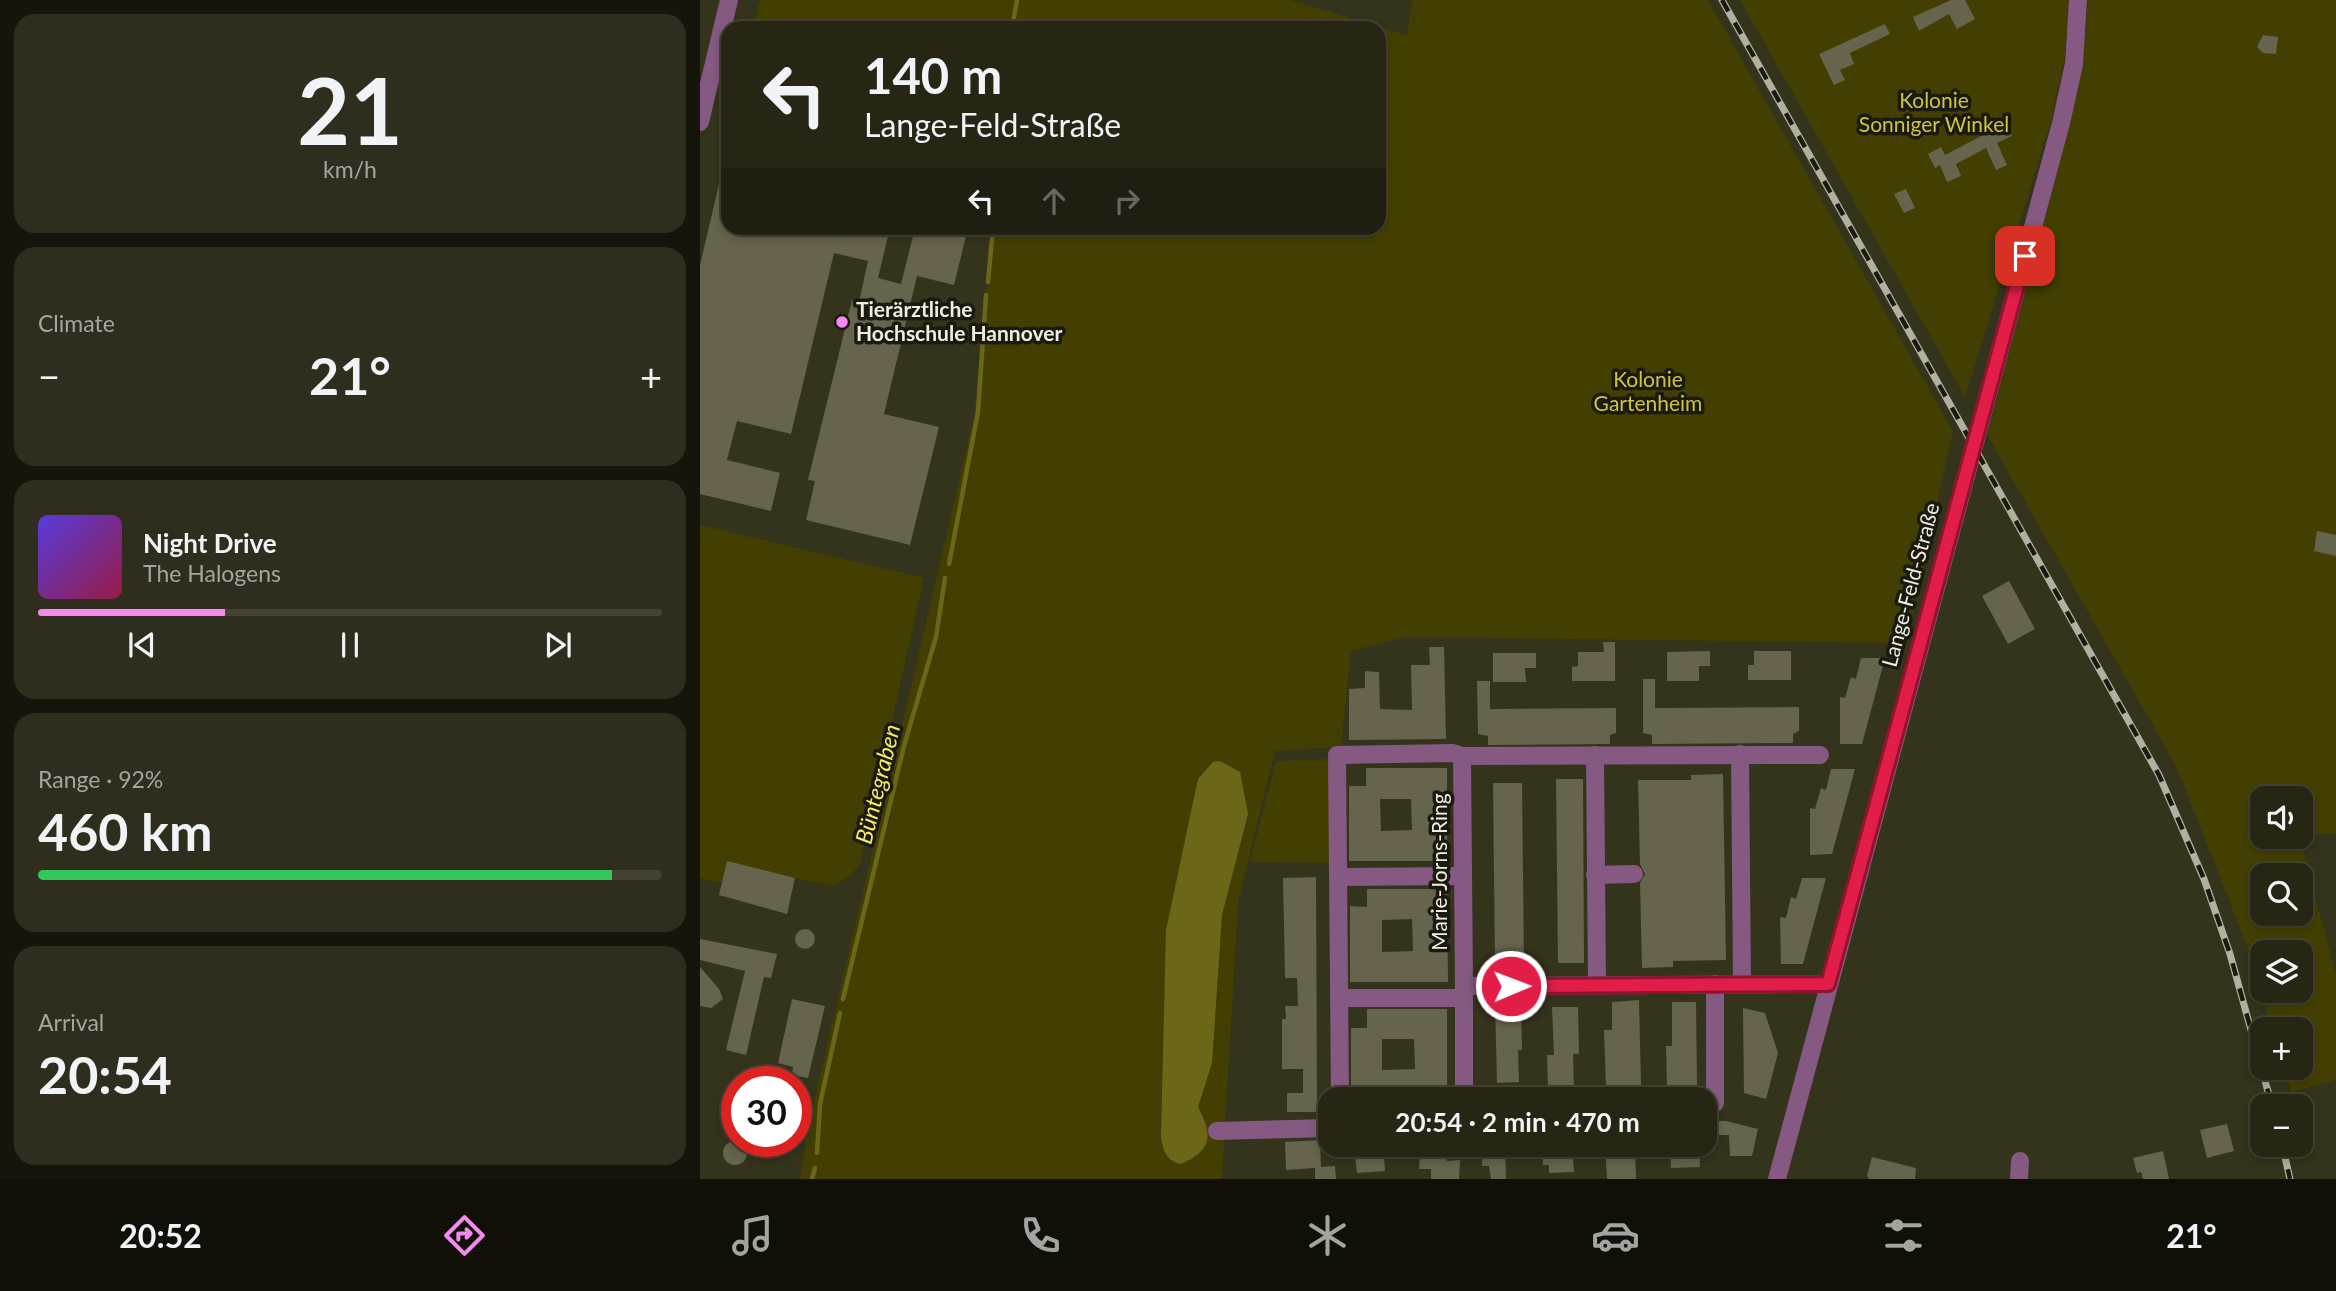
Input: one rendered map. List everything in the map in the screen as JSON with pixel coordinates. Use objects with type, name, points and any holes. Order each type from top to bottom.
[{"type":"street","points":[[724,21],[729,0]]},
{"type":"street","name":"Lange-Feld-Straße","points":[[1777,1179],[2061,123],[2074,65],[2078,0]]},
{"type":"street","points":[[700,122],[721,34]]},
{"type":"street","points":[[1740,754],[1742,984]]},
{"type":"street","points":[[1340,1087],[1337,755],[1820,755]]},
{"type":"street","points":[[1595,755],[1597,985]]},
{"type":"street","name":"Marie-Jorns-Ring","points":[[1462,756],[1464,1087]]},
{"type":"street","points":[[1595,875],[1634,874]]},
{"type":"street","points":[[1338,877],[1463,876]]},
{"type":"street","points":[[1716,984],[1716,1087]]},
{"type":"street","points":[[1339,998],[1597,985],[1828,984]]},
{"type":"street","points":[[1217,1131],[1318,1128]]},
{"type":"street","points":[[2019,1179],[2020,1161]]},
{"type":"green space","points":[[760,0],[1290,0],[1360,21],[755,21]]},
{"type":"green space","name":"Kolonie Gartenheim","points":[[1412,0],[1708,0],[1953,431],[1906,643],[1405,637],[1351,651],[1341,747],[1275,751],[1238,903],[1222,1179],[800,1179],[803,1157],[812,1157],[812,1111],[974,417],[992,235],[1386,235],[1386,29],[1407,35]]},
{"type":"green space","name":"Kolonie Sonniger Winkel","points":[[1740,0],[2070,0],[2064,62],[2051,121],[1965,397]]},
{"type":"green space","points":[[2088,0],[2336,0],[2336,834],[2313,834],[2313,786],[2250,786],[2250,849],[2303,849],[2307,863],[2250,863],[2250,926],[2313,926],[2313,887],[2336,975],[2336,1080],[2291,1092],[2288,1080],[2313,1080],[2313,1017],[2268,1017],[2264,1003],[2313,1003],[2313,940],[2250,940],[2250,954],[2176,766],[1987,435],[2069,127],[2082,66]]},
{"type":"green space","points":[[700,525],[924,578],[860,863],[852,874],[834,886],[727,864],[722,883],[700,878]]},
{"type":"green space","points":[[1330,759],[1332,863],[1250,862],[1276,761]]},
{"type":"shaded area","points":[[1220,761],[1240,772],[1248,814],[1222,915],[1212,1063],[1198,1107],[1206,1125],[1207,1140],[1200,1153],[1181,1164],[1166,1154],[1161,1137],[1166,930],[1198,779],[1213,762]]},
{"type":"building","points":[[1951,0],[1965,0],[1975,19],[1957,29],[1949,14],[1919,31],[1913,17]]},
{"type":"building","points":[[1885,24],[1890,34],[1850,53],[1854,64],[1840,70],[1845,80],[1834,85],[1819,54]]},
{"type":"building","points":[[2263,35],[2278,37],[2276,54],[2263,53],[2257,47]]},
{"type":"building","points":[[2006,123],[2012,136],[1997,143],[2007,165],[1996,170],[1986,148],[1956,164],[1961,176],[1947,182],[1940,165],[1935,168],[1928,154],[1941,147],[1945,155]]},
{"type":"building","points":[[721,176],[721,235],[888,235],[878,278],[901,284],[913,235],[966,235],[954,285],[917,276],[884,414],[939,427],[910,545],[806,520],[815,481],[808,480],[852,300],[859,302],[868,261],[834,253],[791,434],[737,421],[727,460],[780,473],[771,511],[700,494],[700,265]]},
{"type":"building","points":[[1906,189],[1915,208],[1904,213],[1894,194]]},
{"type":"building","points":[[2317,531],[2336,535],[2336,556],[2314,551]]},
{"type":"building","points":[[2009,581],[2035,629],[2008,644],[1982,596]]},
{"type":"building","points":[[1603,642],[1615,642],[1615,681],[1572,681],[1572,667],[1578,666],[1578,652],[1604,652]]},
{"type":"building","points":[[1429,647],[1444,647],[1446,739],[1349,740],[1349,689],[1365,688],[1365,671],[1379,672],[1380,709],[1412,710],[1411,665],[1430,665]]},
{"type":"building","points":[[1710,651],[1710,666],[1699,666],[1699,681],[1667,681],[1667,652]]},
{"type":"building","points":[[1754,651],[1791,651],[1791,680],[1748,680],[1748,665],[1754,665]]},
{"type":"building","points":[[1493,653],[1536,653],[1536,668],[1525,668],[1526,682],[1493,682]]},
{"type":"building","points":[[1861,658],[1885,658],[1862,744],[1840,744],[1840,697],[1845,698],[1851,677],[1856,679]]},
{"type":"building","points":[[1643,679],[1655,679],[1655,708],[1799,707],[1799,731],[1793,734],[1793,743],[1652,744],[1652,735],[1643,733]]},
{"type":"building","points":[[1477,681],[1490,681],[1490,709],[1616,708],[1616,733],[1610,735],[1610,744],[1488,745],[1488,736],[1478,734]]},
{"type":"building","points":[[1366,768],[1447,768],[1447,861],[1349,861],[1349,786],[1366,786]],"holes":[[[1380,799],[1411,799],[1412,830],[1381,831]]]},
{"type":"building","points":[[1831,769],[1855,769],[1832,854],[1810,855],[1810,808],[1815,809],[1821,788],[1826,790]]},
{"type":"building","points":[[1723,774],[1726,960],[1673,961],[1673,967],[1642,968],[1640,883],[1645,874],[1640,864],[1638,780],[1691,780],[1691,775]]},
{"type":"building","points":[[1556,779],[1583,779],[1584,963],[1558,963]]},
{"type":"building","points":[[1493,783],[1522,783],[1524,965],[1495,965]]},
{"type":"building","points":[[727,861],[795,878],[787,914],[719,895]]},
{"type":"building","points":[[1316,877],[1317,1112],[1287,1112],[1287,1093],[1303,1093],[1303,1069],[1282,1069],[1282,1019],[1286,1019],[1285,1006],[1298,1006],[1297,978],[1285,978],[1283,878]]},
{"type":"building","points":[[1802,878],[1826,878],[1803,964],[1781,964],[1780,917],[1786,918],[1791,897],[1796,899]]},
{"type":"building","points":[[1367,889],[1447,889],[1448,982],[1350,982],[1350,906],[1367,907]],"holes":[[[1412,919],[1413,951],[1382,952],[1382,920]]]},
{"type":"building","points":[[805,929],[812,932],[815,939],[812,946],[805,949],[798,946],[795,939],[798,932]]},
{"type":"building","points":[[700,939],[777,954],[771,978],[764,977],[746,1055],[726,1050],[745,971],[700,960]]},
{"type":"building","points":[[700,967],[719,989],[723,999],[711,1008],[700,1006]]},
{"type":"building","points":[[792,999],[825,1006],[811,1066],[778,1063]]},
{"type":"building","points":[[1639,1000],[1641,1085],[1606,1086],[1604,1030],[1612,1030],[1612,1002]]},
{"type":"building","points":[[1672,1002],[1696,1002],[1697,1087],[1667,1087],[1666,1046],[1672,1046]]},
{"type":"building","points":[[1495,1003],[1521,1003],[1522,1050],[1518,1050],[1519,1082],[1497,1083]]},
{"type":"building","points":[[1552,1007],[1578,1007],[1579,1054],[1573,1054],[1574,1087],[1548,1087],[1547,1055],[1554,1055]]},
{"type":"building","points":[[1743,1008],[1765,1013],[1778,1053],[1766,1099],[1744,1093]]},
{"type":"building","points":[[1367,1009],[1447,1009],[1447,1087],[1351,1087],[1351,1028],[1367,1028]],"holes":[[[1382,1039],[1414,1039],[1415,1069],[1382,1070]]]},
{"type":"building","points":[[1717,1121],[1758,1129],[1752,1156],[1730,1156],[1729,1135],[1717,1135]]},
{"type":"building","points":[[2227,1124],[2234,1151],[2207,1158],[2200,1130]]},
{"type":"building","points":[[1318,1140],[1321,1167],[1335,1166],[1336,1179],[1315,1179],[1315,1168],[1286,1170],[1285,1142]]},
{"type":"building","points":[[2163,1151],[2169,1179],[2143,1179],[2141,1172],[2137,1173],[2133,1158]]},
{"type":"building","points":[[746,1157],[744,1162],[735,1165],[726,1162],[724,1158]]},
{"type":"building","points":[[1355,1157],[1384,1157],[1385,1171],[1357,1173]]},
{"type":"building","points":[[1420,1157],[1460,1160],[1459,1179],[1431,1179],[1431,1169],[1419,1169]]},
{"type":"building","points":[[1482,1157],[1505,1157],[1506,1179],[1491,1179],[1489,1166],[1482,1166]]},
{"type":"building","points":[[1543,1157],[1573,1157],[1574,1172],[1549,1173],[1549,1165],[1543,1165]]},
{"type":"building","points":[[1606,1157],[1635,1157],[1636,1179],[1607,1179]]},
{"type":"building","points":[[1671,1157],[1700,1157],[1700,1167],[1671,1168]]},
{"type":"building","points":[[1872,1157],[1916,1168],[1915,1179],[1869,1179],[1867,1176]]},
{"type":"waterway","name":"Büntegraben","points":[[1013,21],[1017,0]]},
{"type":"waterway","name":"Büntegraben","points":[[988,282],[992,235]]},
{"type":"waterway","name":"Büntegraben","points":[[949,564],[978,412],[986,295]]},
{"type":"waterway","name":"Büntegraben","points":[[843,999],[904,746],[936,637],[945,578]]},
{"type":"waterway","name":"Büntegraben","points":[[817,1153],[820,1104],[840,1013]]},
{"type":"waterway","name":"Büntegraben","points":[[812,1179],[815,1168]]},
{"type":"railway","points":[[1722,0],[2159,775],[2204,879],[2230,954],[2269,1094]]},
{"type":"railway","points":[[2285,1157],[2290,1179]]},
{"type":"place","name":"Tierärztliche Hochschule Hannover","points":[[842,322]]},
{"type":"route","points":[[1511,986],[1828,984],[2025,256]]}]
